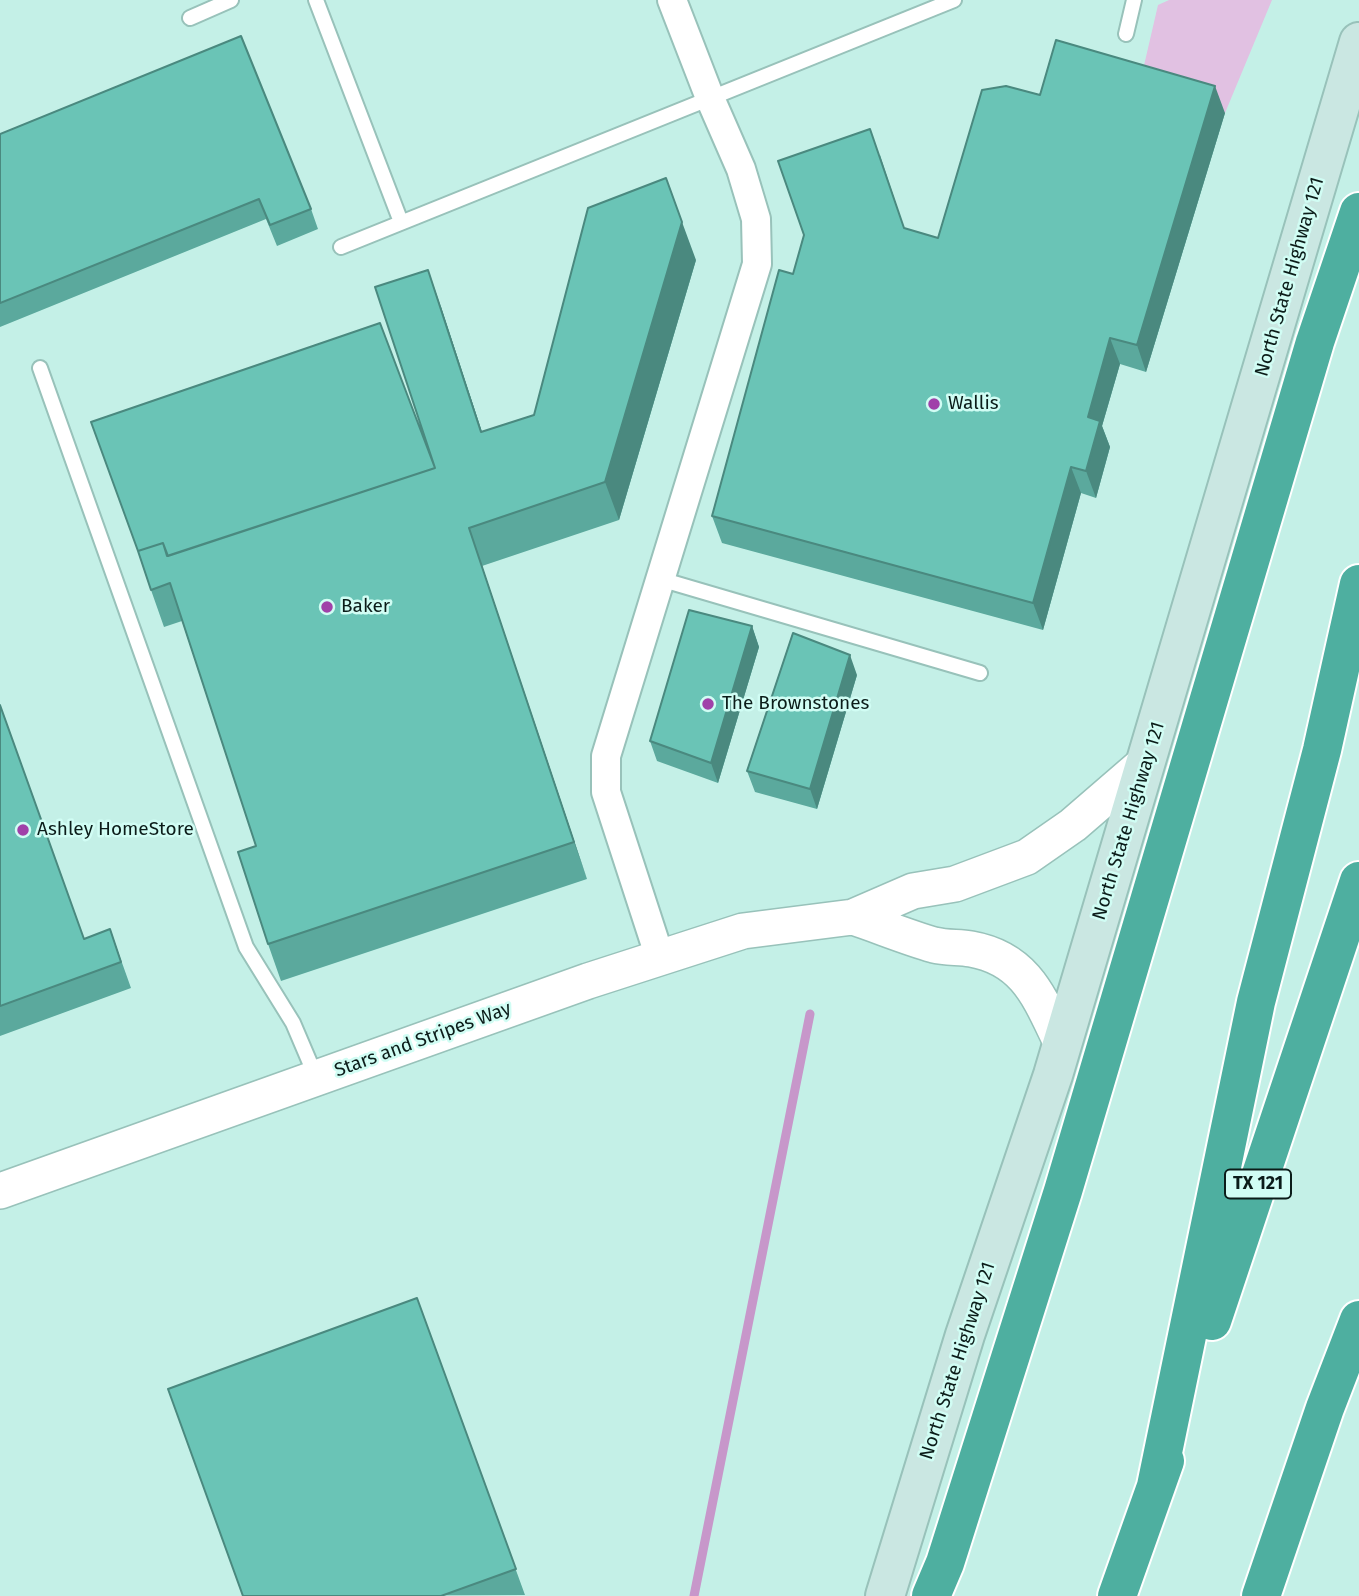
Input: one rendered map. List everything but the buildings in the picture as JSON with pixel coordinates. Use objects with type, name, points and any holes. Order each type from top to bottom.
[{"type":"highway","points":[[931,1596],[945,1563],[1063,1191],[1315,342],[1359,212]]},
{"type":"highway","points":[[1156,1486],[1256,1002],[1322,750],[1359,583]]},
{"type":"highway","name":"TX 121","points":[[1117,1596],[1359,881]]},
{"type":"highway","points":[[1261,1596],[1325,1408],[1359,1320]]},
{"type":"main road","name":"North State Highway 121","points":[[885,1596],[965,1335],[1062,1044],[1359,41]]},
{"type":"street","points":[[660,958],[606,792],[606,756],[757,264],[756,219],[741,169],[672,0]]},
{"type":"street","name":"Stars and Stripes Way","points":[[0,1191],[588,981],[743,931],[853,917],[914,891],[955,884],[1027,857],[1073,825],[1146,762]]},
{"type":"street","name":"Stars and Stripes Way","points":[[853,917],[936,946],[972,949],[1008,961],[1025,978],[1039,998],[1062,1044]]},
{"type":"lane","points":[[190,18],[231,0]]},
{"type":"lane","points":[[316,0],[401,222]]},
{"type":"lane","points":[[341,247],[954,0]]},
{"type":"lane","points":[[1126,34],[1134,0]]},
{"type":"lane","points":[[40,368],[246,947],[293,1023],[316,1079]]},
{"type":"lane","points":[[660,579],[980,673]]},
{"type":"shaded area","points":[[1169,0],[1272,0],[1225,113],[1139,87],[1158,5]]},
{"type":"waterway","points":[[694,1596],[810,1014]]},
{"type":"place","name":"Wallis","points":[[934,404]]},
{"type":"place","name":"Baker","points":[[327,607]]},
{"type":"place","name":"The Brownstones","points":[[708,704]]},
{"type":"place","name":"Ashley HomeStore","points":[[23,830]]}]
